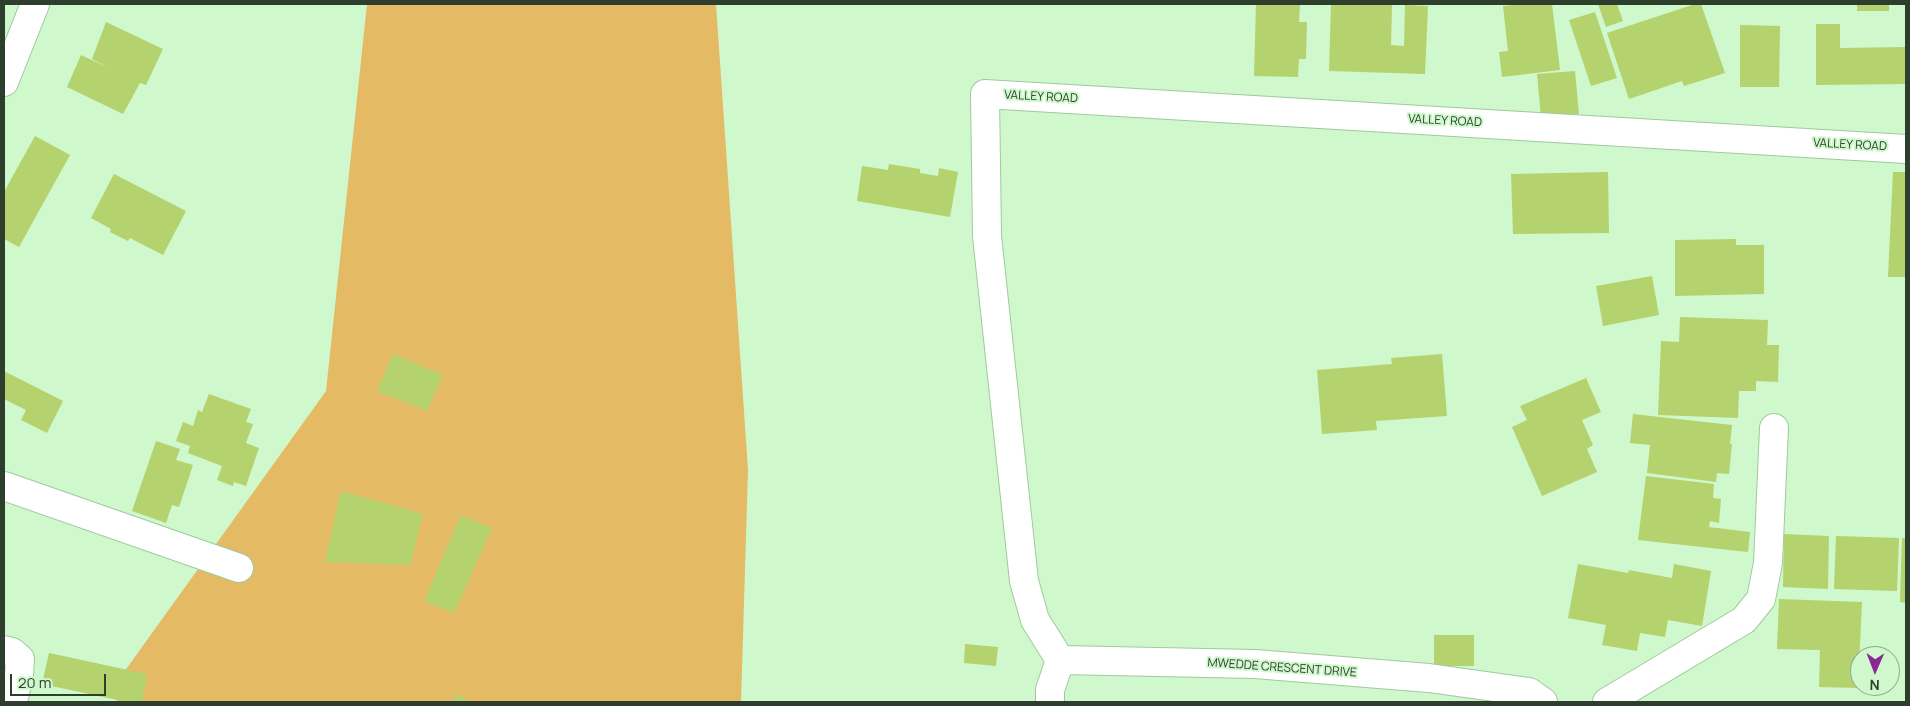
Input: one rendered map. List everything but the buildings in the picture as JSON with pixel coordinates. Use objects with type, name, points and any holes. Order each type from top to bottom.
[{"type":"street","points":[[4,82],[13,33],[35,4]]},
{"type":"street","name":"VALLEY ROAD","points":[[1060,660],[1036,620],[1024,581],[987,236],[985,94],[1906,149]]},
{"type":"street","points":[[1607,702],[1744,620],[1761,600],[1768,563],[1774,428]]},
{"type":"street","points":[[4,486],[239,568]]},
{"type":"street","points":[[4,650],[12,652],[20,659],[19,676],[13,702]]},
{"type":"street","points":[[1050,702],[1050,690],[1060,660]]},
{"type":"street","name":"MWEDDE CRESCENT DRIVE","points":[[1060,660],[1255,664],[1429,678],[1529,692],[1544,702]]},
{"type":"shaded area","points":[[367,4],[716,4],[748,470],[741,702],[117,702],[119,679],[326,391]]}]
